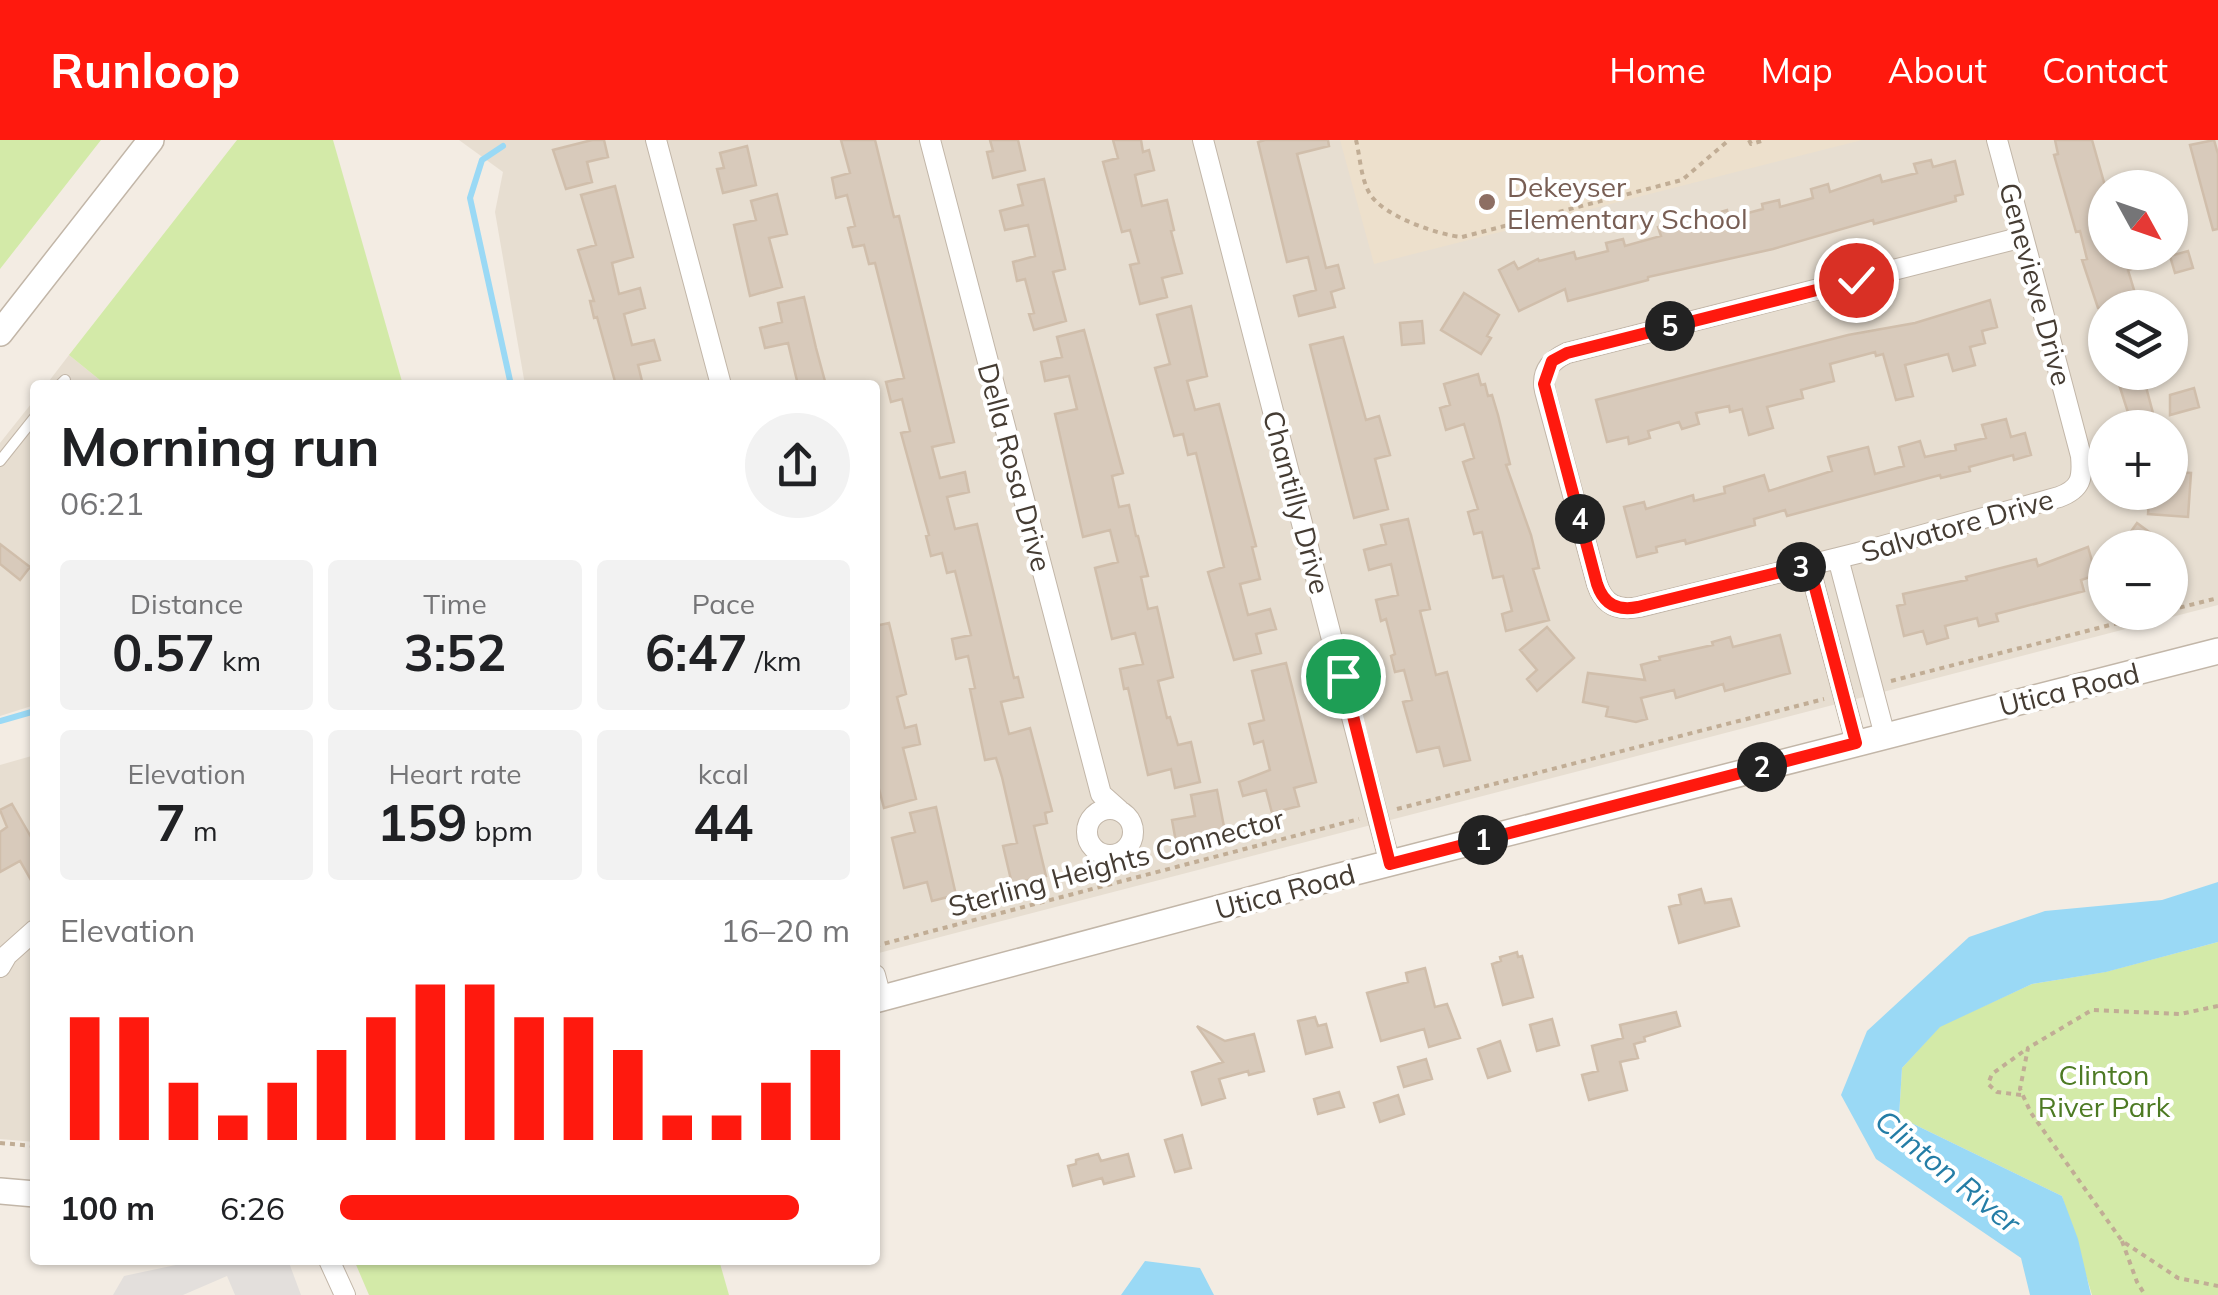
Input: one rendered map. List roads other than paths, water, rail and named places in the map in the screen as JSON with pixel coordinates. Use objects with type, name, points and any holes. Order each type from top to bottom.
[{"type":"street","points":[[0,334],[151,140]]},
{"type":"street","points":[[656,140],[720,380]]},
{"type":"street","name":"Della Rosa Drive","points":[[930,140],[1101,794]]},
{"type":"street","name":"Chantilly Drive","points":[[1203,140],[1390,864]]},
{"type":"street","name":"Genevieve Drive","points":[[1997,140],[2082,456],[2078,487]]},
{"type":"street","name":"Salvatore Drive","points":[[2023,237],[1567,353],[1548,368],[1545,391],[1597,584],[1605,601],[1620,608],[1638,607],[1838,558],[2059,497],[2078,487]]},
{"type":"street","points":[[1838,558],[1885,736]]},
{"type":"street","points":[[1809,565],[1856,743]]},
{"type":"street","name":"Utica Road","points":[[880,990],[2218,651]]},
{"type":"street","points":[[1101,794],[1119,810],[1130,820],[1134,834],[1127,848],[1114,855],[1099,852],[1088,841],[1088,826],[1101,794]]},
{"type":"street","points":[[1091,818],[1104,810],[1119,810]]},
{"type":"street","points":[[0,967],[30,934]]},
{"type":"street","points":[[0,1192],[30,1194]]},
{"type":"street","points":[[332,1265],[345,1295]]},
{"type":"lane","points":[[0,461],[30,423]]},
{"type":"water","name":"Clinton River","points":[[2218,882],[2218,942],[2106,972],[2032,984],[1940,1027],[1902,1068],[1899,1117],[2062,1196],[2078,1239],[2091,1295],[2030,1295],[2021,1258],[1876,1159],[1841,1095],[1867,1031],[1969,937],[2045,911],[2162,900]]},
{"type":"water","points":[[1145,1261],[1200,1268],[1214,1295],[1121,1295]]},
{"type":"waterway","points":[[503,146],[482,160],[470,198],[510,380]]},
{"type":"waterway","points":[[0,721],[30,712]]},
{"type":"place","name":"Dekeyser Elementary School","points":[[1487,202]]},
{"type":"park label","name":"Clinton River Park","points":[[2104,1090]]}]
